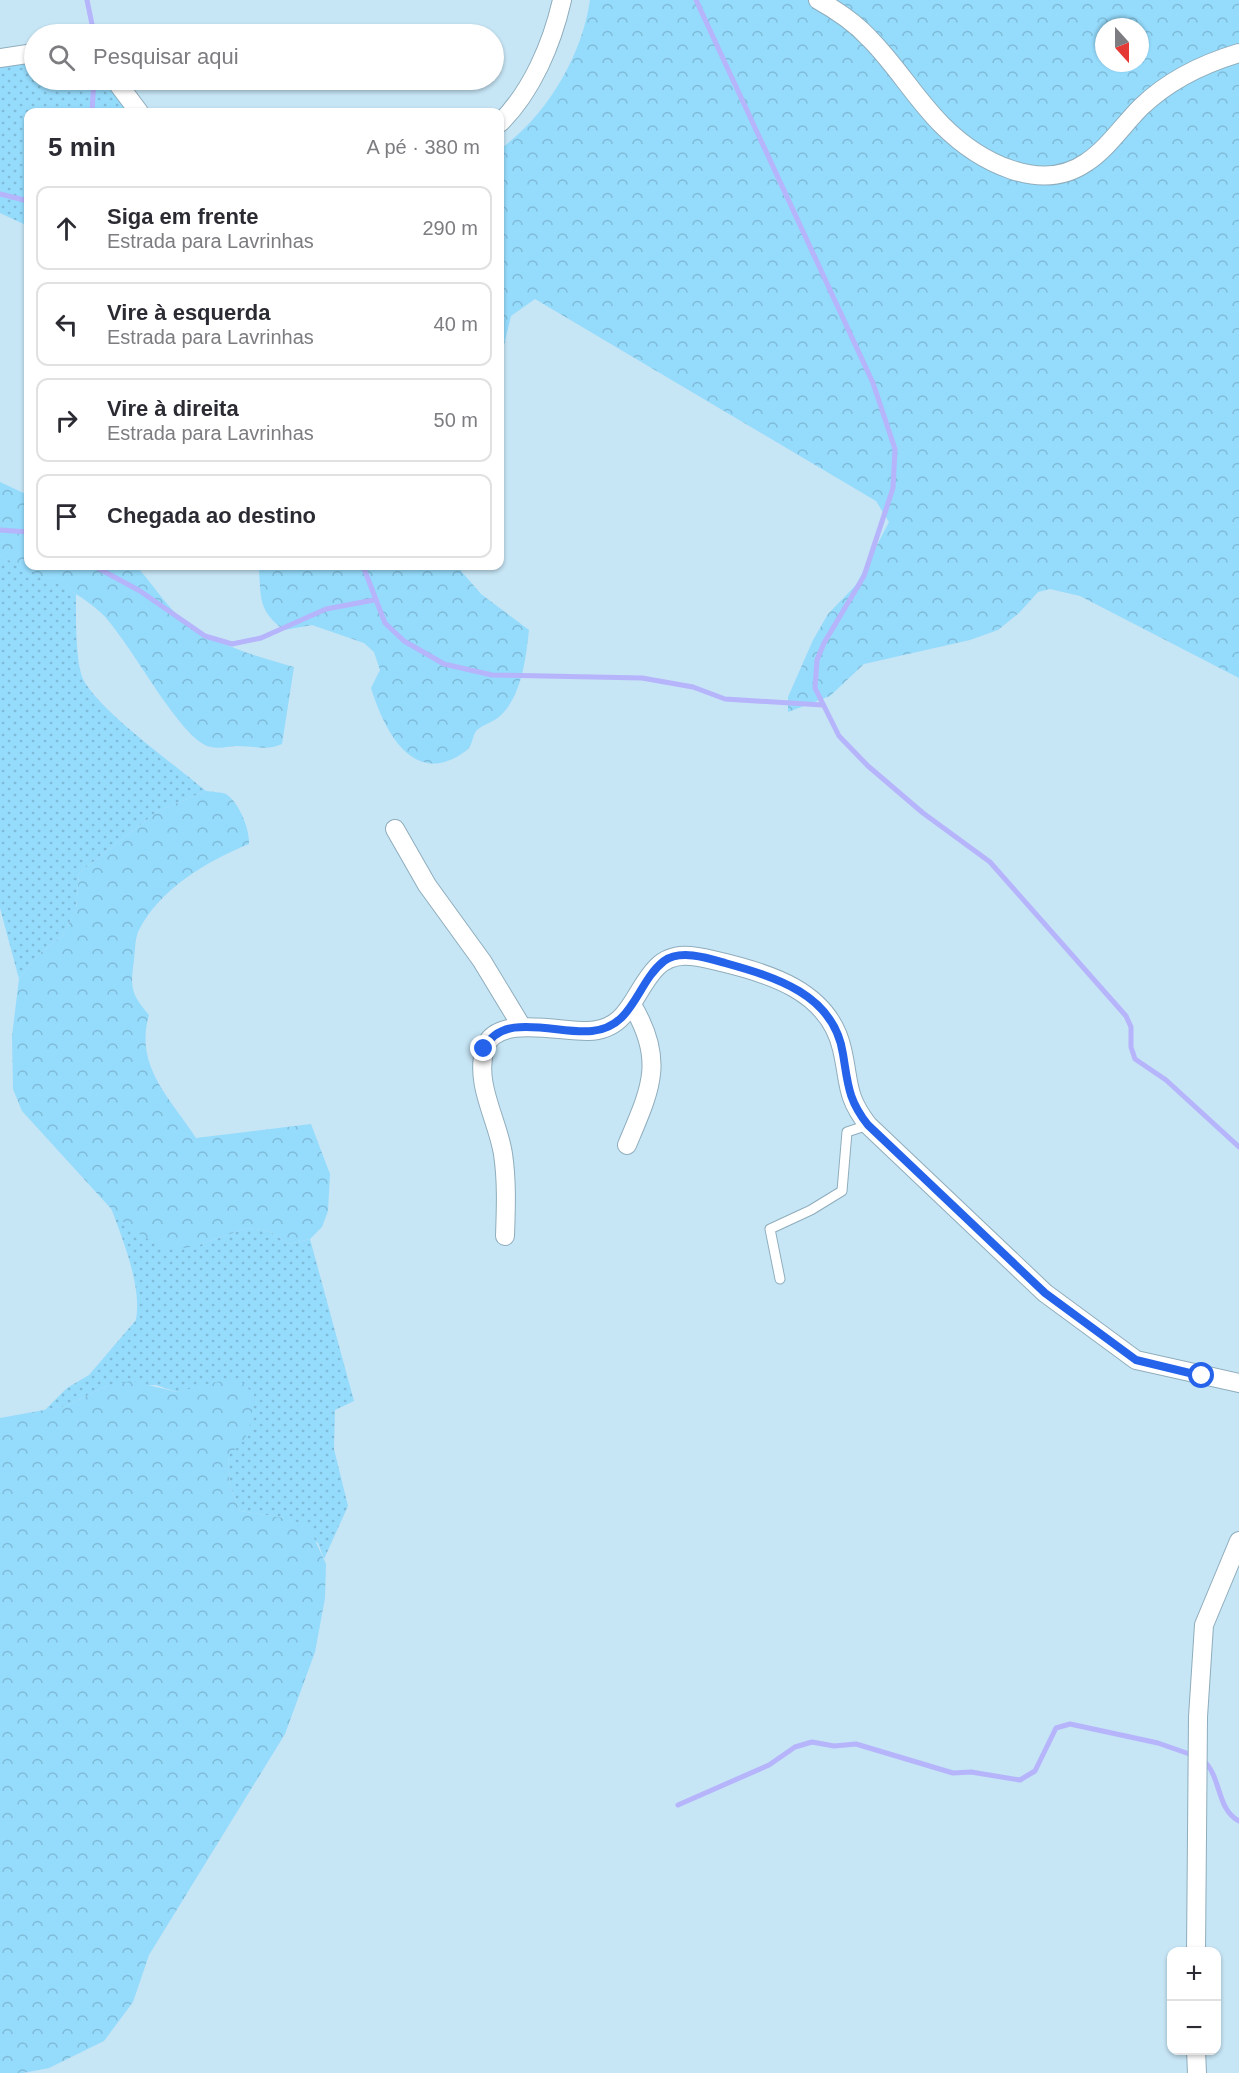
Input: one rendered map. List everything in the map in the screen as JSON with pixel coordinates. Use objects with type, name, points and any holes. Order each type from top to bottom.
[{"type":"street","points":[[504,119],[515,108],[533,79],[562,0]]},
{"type":"street","points":[[818,0],[868,37],[943,126],[971,148],[1026,176],[1052,177],[1073,171],[1089,161],[1142,106],[1171,82],[1211,61],[1239,53]]},
{"type":"street","points":[[0,58],[24,54]]},
{"type":"street","points":[[122,90],[136,108]]},
{"type":"street","points":[[395,829],[427,885],[482,961],[522,1027]]},
{"type":"street","points":[[505,1236],[506,1181],[501,1140],[483,1079],[484,1049],[494,1033],[522,1027],[570,1032],[600,1030],[615,1024],[632,1005],[657,967],[677,956],[719,961],[766,974],[817,1003],[838,1034],[849,1093],[855,1108],[868,1125],[1045,1293],[1136,1360],[1239,1383]]},
{"type":"street","points":[[627,1145],[642,1109],[653,1061],[646,1033],[632,1005]]},
{"type":"street","points":[[1197,1947],[1198,1717],[1204,1624],[1239,1541]]},
{"type":"street","points":[[1196,2055],[1197,2073]]},
{"type":"lane","points":[[780,1279],[770,1229],[811,1210],[842,1191],[847,1132],[868,1125]]},
{"type":"green space","points":[[590,0],[1239,0],[1239,678],[1080,596],[1050,589],[1038,592],[1019,613],[998,630],[970,640],[864,664],[830,696],[788,712],[788,697],[813,640],[828,614],[856,585],[889,522],[876,501],[535,299],[511,316],[504,345],[504,146],[517,136],[547,103],[570,63],[586,21]]},
{"type":"green space","points":[[24,53],[24,90],[128,90],[130,108],[24,108],[24,224],[0,213],[0,55]]},
{"type":"green space","points":[[0,482],[24,493],[24,568],[0,556]]},
{"type":"green space","points":[[0,556],[24,566],[24,570],[32,570],[55,580],[76,594],[79,663],[84,681],[93,694],[123,723],[206,791],[158,811],[79,873],[76,910],[62,936],[40,953],[19,979],[0,908]]},
{"type":"green space","points":[[29,570],[139,570],[170,607],[193,628],[242,651],[294,667],[282,744],[266,748],[238,746],[217,748],[198,741],[184,727],[111,624],[88,602]]},
{"type":"green space","points":[[259,570],[461,570],[481,594],[529,630],[522,675],[514,697],[501,715],[477,730],[467,750],[449,761],[432,764],[417,760],[394,738],[377,705],[371,688],[380,670],[374,652],[364,643],[312,625],[284,630],[266,611],[260,589]]},
{"type":"green space","points":[[206,791],[219,792],[231,798],[246,824],[249,844],[201,868],[158,902],[136,938],[133,990],[149,1015],[146,1050],[150,1066],[157,1081],[196,1138],[311,1124],[330,1174],[328,1211],[322,1227],[310,1239],[289,1244],[269,1231],[247,1228],[196,1246],[173,1250],[148,1239],[125,1224],[22,1111],[13,1089],[12,1036],[19,979],[40,953],[62,936],[76,910],[79,873],[158,811]]},
{"type":"green space","points":[[111,1208],[125,1224],[196,1246],[247,1228],[269,1231],[289,1244],[310,1239],[354,1401],[335,1410],[334,1449],[348,1506],[324,1559],[318,1543],[284,1518],[240,1511],[230,1487],[228,1455],[195,1388],[177,1392],[156,1385],[107,1386],[66,1406],[45,1410],[67,1388],[89,1375],[136,1320],[134,1278]]},
{"type":"green space","points":[[239,1380],[254,1394],[249,1429],[242,1442],[228,1455],[230,1487],[240,1511],[284,1518],[308,1525],[326,1564],[325,1598],[315,1652],[285,1734],[149,1955],[133,2002],[104,2041],[49,2068],[23,2073],[0,2073],[0,1418],[66,1406],[107,1386],[131,1381],[177,1392],[216,1382]]},
{"type":"waterway","points":[[87,0],[92,24]]},
{"type":"waterway","points":[[696,0],[873,383],[895,449],[893,488],[864,576],[824,643],[817,660],[815,688],[839,736],[868,766],[923,813],[990,862],[1126,1016],[1131,1027],[1131,1047],[1135,1059],[1166,1080],[1239,1147]]},
{"type":"waterway","points":[[92,108],[93,90]]},
{"type":"waterway","points":[[0,194],[24,200]]},
{"type":"waterway","points":[[0,530],[24,532]]},
{"type":"waterway","points":[[101,570],[140,591],[205,636],[232,644],[261,638],[326,609],[374,600]]},
{"type":"waterway","points":[[365,570],[385,623],[404,641],[444,664],[492,675],[642,678],[693,687],[725,699],[823,705]]},
{"type":"waterway","points":[[678,1805],[769,1765],[795,1747],[812,1742],[834,1746],[856,1744],[953,1773],[971,1772],[1020,1780],[1035,1771],[1056,1728],[1070,1724],[1158,1743],[1195,1756]]},
{"type":"waterway","points":[[1203,1760],[1213,1775],[1226,1809],[1239,1821]]},
{"type":"route","points":[[484,1049],[494,1033],[511,1028],[570,1032],[608,1028],[622,1019],[657,967],[667,959],[677,956],[719,961],[766,974],[803,993],[817,1003],[829,1018],[838,1034],[843,1052],[849,1093],[855,1108],[868,1125],[1045,1293],[1136,1360],[1202,1376]]}]
